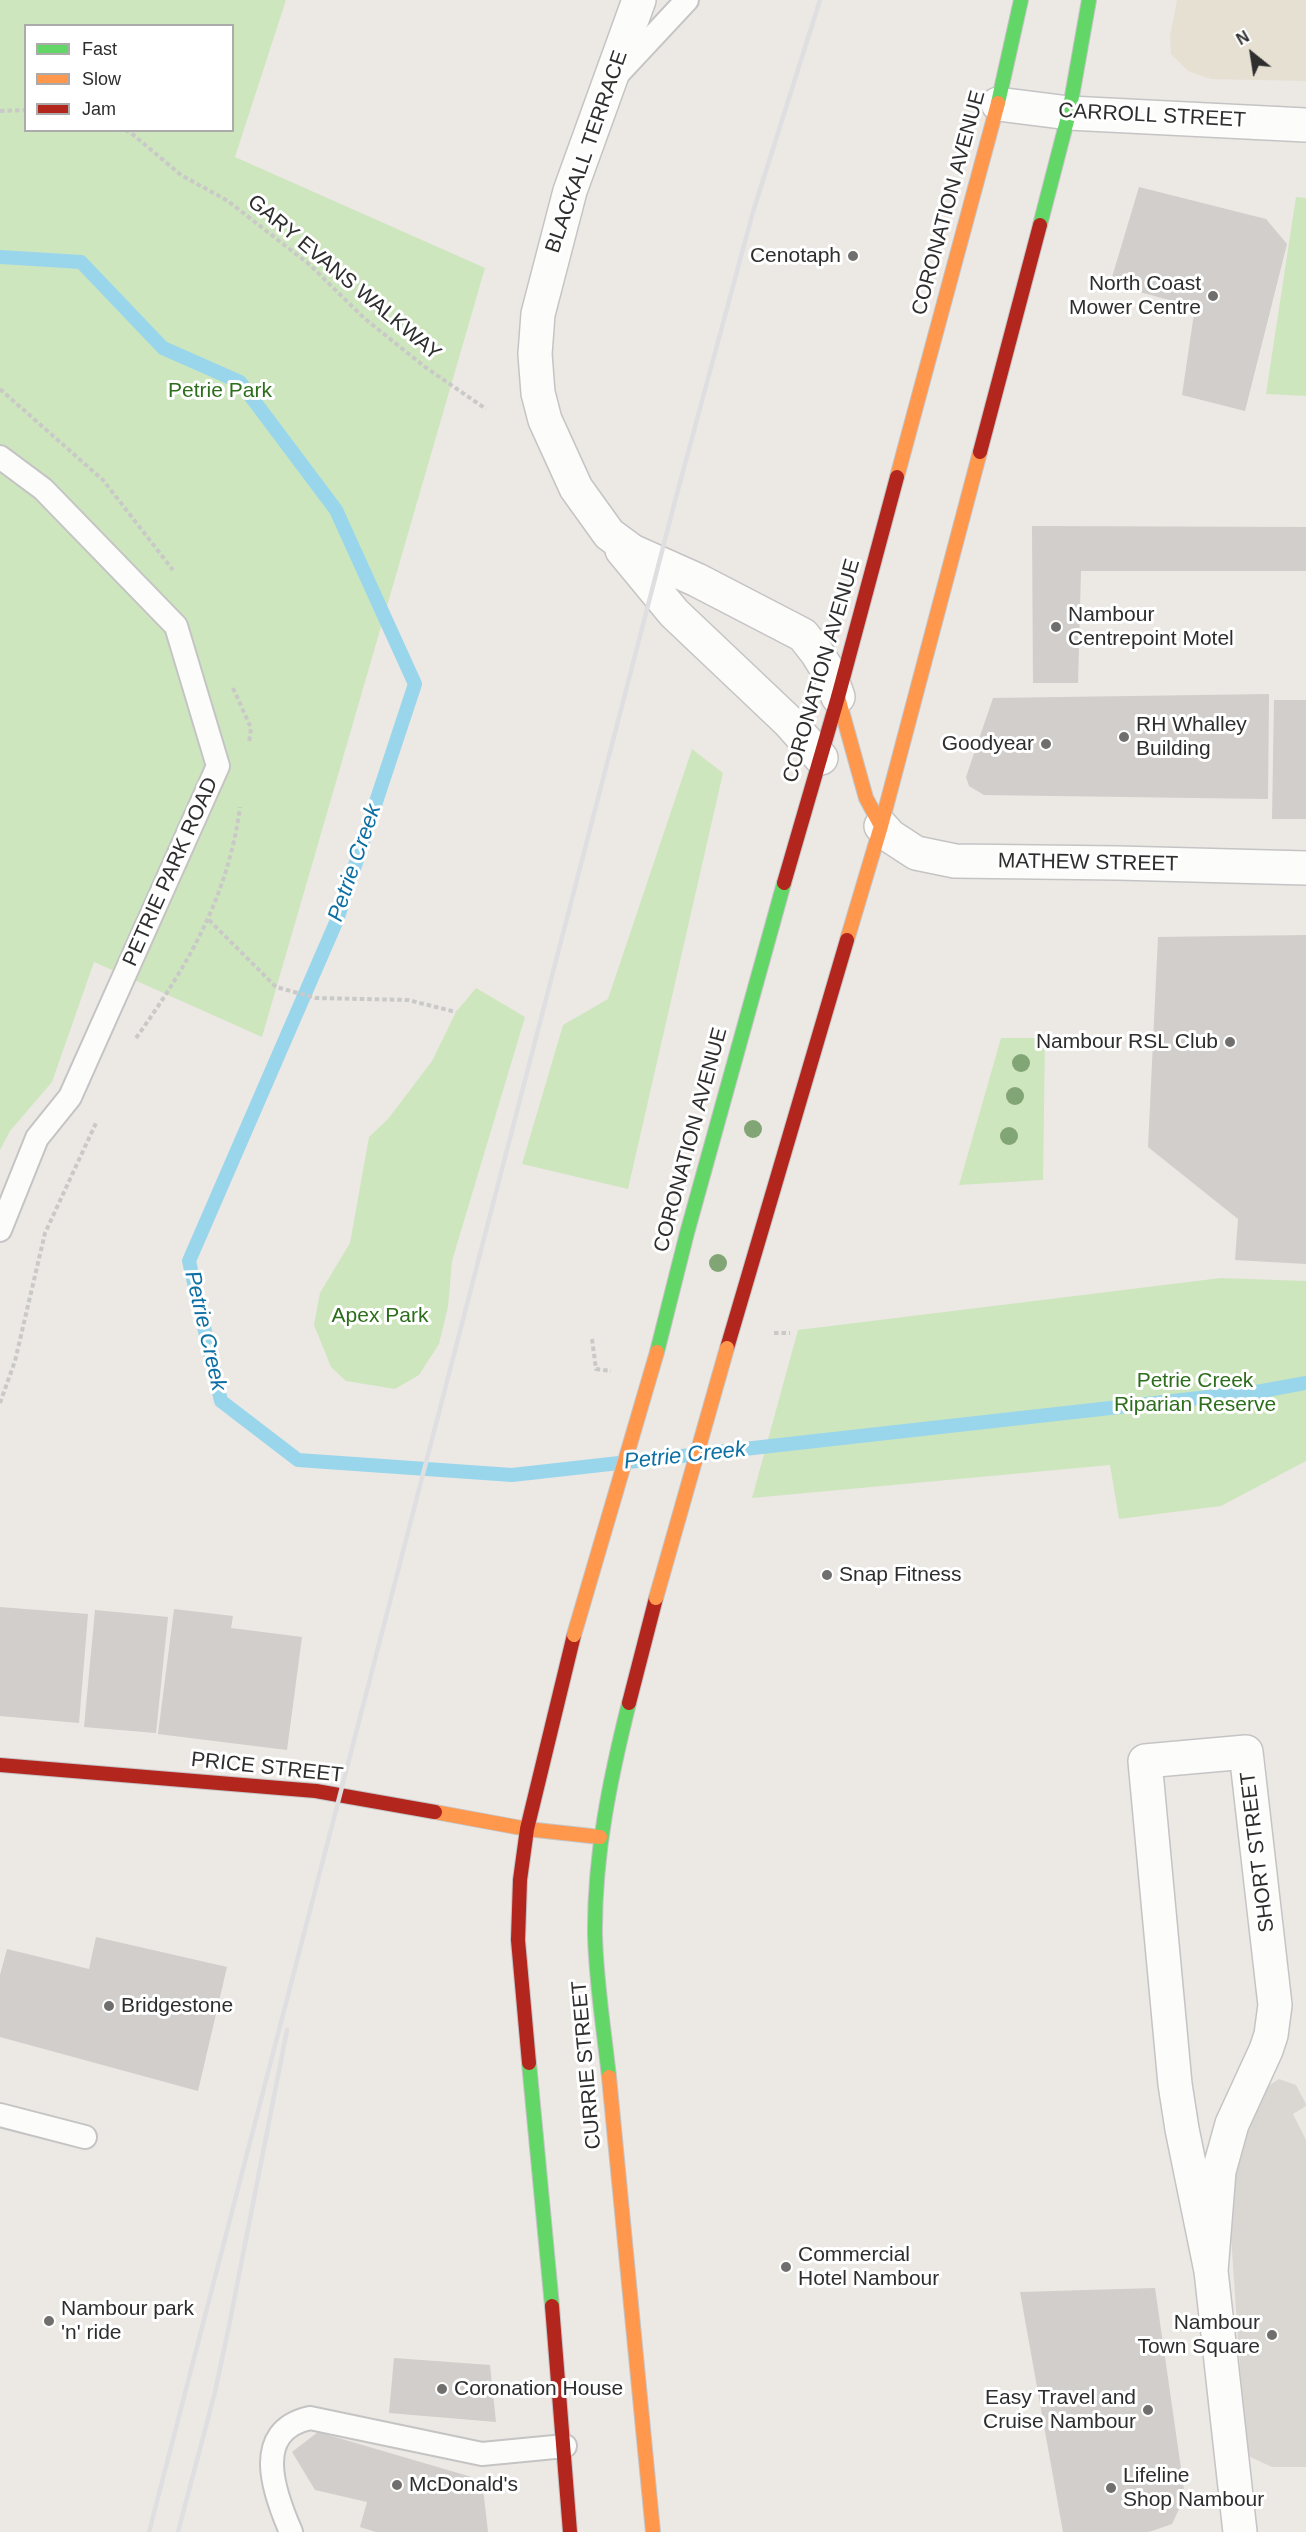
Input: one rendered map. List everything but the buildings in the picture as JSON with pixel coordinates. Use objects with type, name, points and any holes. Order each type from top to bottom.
[{"type":"main road","name":"CORONATION AVENUE","points":[[527,1829],[574,1635],[657,1352],[687,1233],[774,919],[825,762],[838,697],[998,104],[1021,0]]},
{"type":"main road","points":[[881,826],[1069,113],[1089,0]]},
{"type":"main road","points":[[838,697],[866,798],[881,826]]},
{"type":"main road","points":[[851,792],[881,826]]},
{"type":"main road","name":"CURRIE STREET","points":[[653,2532],[595,1937],[594,1903],[600,1837],[656,1599],[727,1348],[881,826]]},
{"type":"main road","name":"PRICE STREET","points":[[0,1766],[316,1791],[527,1829],[600,1837]]},
{"type":"main road","points":[[527,1829],[520,1880],[518,1940],[565,2446],[570,2532]]},
{"type":"street","name":"BLACKALL TERRACE","points":[[639,0],[570,190],[553,250],[538,314],[535,354],[538,393],[553,439],[576,488],[609,534],[632,551],[697,580],[803,635],[822,662],[838,697]]},
{"type":"street","name":"CARROLL STREET","points":[[998,104],[1069,113],[1306,125]]},
{"type":"street","points":[[609,534],[674,613],[789,722],[825,762]]},
{"type":"street","name":"MATHEW STREET","points":[[881,826],[895,840],[916,853],[956,861],[1306,868]]},
{"type":"street","name":"SHORT STREET","points":[[1211,2271],[1219,2170],[1232,2124],[1266,2050],[1275,2005],[1246,1752],[1145,1761],[1175,2084],[1211,2271],[1240,2532]]},
{"type":"lane","points":[[609,82],[687,0]]},
{"type":"lane","name":"PETRIE PARK ROAD","points":[[0,457],[43,489],[176,626],[218,766],[70,1097],[37,1138],[0,1230]]},
{"type":"lane","points":[[0,2115],[85,2137]]},
{"type":"lane","points":[[291,2532],[270,2469],[276,2439],[293,2421],[310,2418],[482,2454],[565,2446]]},
{"type":"path","points":[[0,111],[24,110]]},
{"type":"path","name":"GARY EVANS WALKWAY","points":[[129,132],[181,175],[228,201],[310,265],[364,318],[425,367],[486,409]]},
{"type":"path","points":[[209,920],[276,987],[316,998],[408,1000],[456,1011]]},
{"type":"path","points":[[592,1340],[596,1368]]},
{"type":"shaded area","points":[[1177,0],[1306,0],[1306,81],[1211,79],[1188,71],[1171,54],[1170,36]]},
{"type":"shaded area","name":"Nambour Town Square","points":[[1279,2079],[1296,2085],[1306,2104],[1293,2114],[1306,2140],[1306,2467],[1272,2467],[1246,2455],[1226,2163],[1253,2096]]},
{"type":"green space","name":"Petrie Park","points":[[0,0],[286,0],[235,157],[485,268],[262,1037],[94,962],[52,1082],[10,1131],[0,1150]]},
{"type":"green space","points":[[1296,197],[1306,198],[1306,396],[1266,394]]},
{"type":"green space","points":[[692,749],[723,773],[628,1189],[522,1164],[563,1025],[608,999]]},
{"type":"green space","name":"Apex Park","points":[[476,988],[525,1017],[452,1261],[448,1307],[439,1344],[419,1375],[395,1389],[346,1381],[331,1367],[314,1325],[320,1293],[350,1243],[369,1137],[388,1119],[432,1061],[456,1012]]},
{"type":"green space","points":[[1001,1038],[1045,1038],[1043,1180],[959,1185]]},
{"type":"green space","name":"Petrie Creek Riparian Reserve","points":[[1221,1278],[1306,1281],[1306,1461],[1221,1506],[1119,1519],[1110,1465],[752,1498],[798,1330]]},
{"type":"waterway","name":"Petrie Creek","points":[[0,257],[81,262],[163,348],[240,382],[336,510],[415,684],[337,920],[189,1261],[221,1401],[298,1460],[512,1475],[1262,1391],[1306,1383]]},
{"type":"railway","points":[[149,2532],[675,501],[753,212],[820,0]]},
{"type":"railway","points":[[178,2532],[215,2392],[287,2030]]},
{"type":"traffic: fast","points":[[998,103],[1021,0]]},
{"type":"traffic: fast","points":[[1040,225],[1069,113],[1089,0]]},
{"type":"traffic: fast","points":[[657,1352],[687,1233],[784,883]]},
{"type":"traffic: fast","points":[[609,2077],[597,1970],[595,1905],[600,1847],[629,1703]]},
{"type":"traffic: fast","points":[[529,2063],[552,2306]]},
{"type":"traffic: slow","points":[[897,477],[998,103]]},
{"type":"traffic: slow","points":[[847,940],[881,826],[980,452]]},
{"type":"traffic: slow","points":[[838,697],[866,798],[881,826]]},
{"type":"traffic: slow","points":[[656,1598],[727,1348]]},
{"type":"traffic: slow","points":[[574,1635],[657,1352]]},
{"type":"traffic: slow","points":[[435,1812],[527,1829]]},
{"type":"traffic: slow","points":[[527,1829],[600,1837]]},
{"type":"traffic: slow","points":[[609,2077],[653,2532]]},
{"type":"traffic: jam","points":[[980,452],[1040,225]]},
{"type":"traffic: jam","points":[[784,883],[838,697],[897,477]]},
{"type":"traffic: jam","points":[[727,1348],[847,940]]},
{"type":"traffic: jam","points":[[629,1703],[656,1598]]},
{"type":"traffic: jam","points":[[529,2063],[518,1940],[520,1880],[527,1829],[574,1635]]},
{"type":"traffic: jam","points":[[0,1765],[316,1791],[435,1812]]},
{"type":"traffic: jam","points":[[552,2306],[570,2532]]},
{"type":"place","name":"Cenotaph","points":[[853,256]]},
{"type":"place","name":"North Coast Mower Centre","points":[[1213,296]]},
{"type":"place","name":"Nambour Centrepoint Motel","points":[[1056,627]]},
{"type":"place","name":"RH Whalley Building","points":[[1124,737]]},
{"type":"place","name":"Goodyear","points":[[1046,744]]},
{"type":"place","name":"Nambour RSL Club","points":[[1230,1042]]},
{"type":"place","name":"Snap Fitness","points":[[827,1575]]},
{"type":"place","name":"Bridgestone","points":[[109,2006]]},
{"type":"place","name":"Commercial Hotel Nambour","points":[[786,2267]]},
{"type":"place","name":"Nambour park 'n' ride","points":[[49,2321]]},
{"type":"place","name":"Nambour Town Square","points":[[1272,2335]]},
{"type":"place","name":"Coronation House","points":[[442,2389]]},
{"type":"place","name":"Easy Travel and Cruise Nambour","points":[[1148,2410]]},
{"type":"place","name":"McDonald's","points":[[397,2485]]},
{"type":"place","name":"Lifeline Shop Nambour","points":[[1111,2488]]}]
